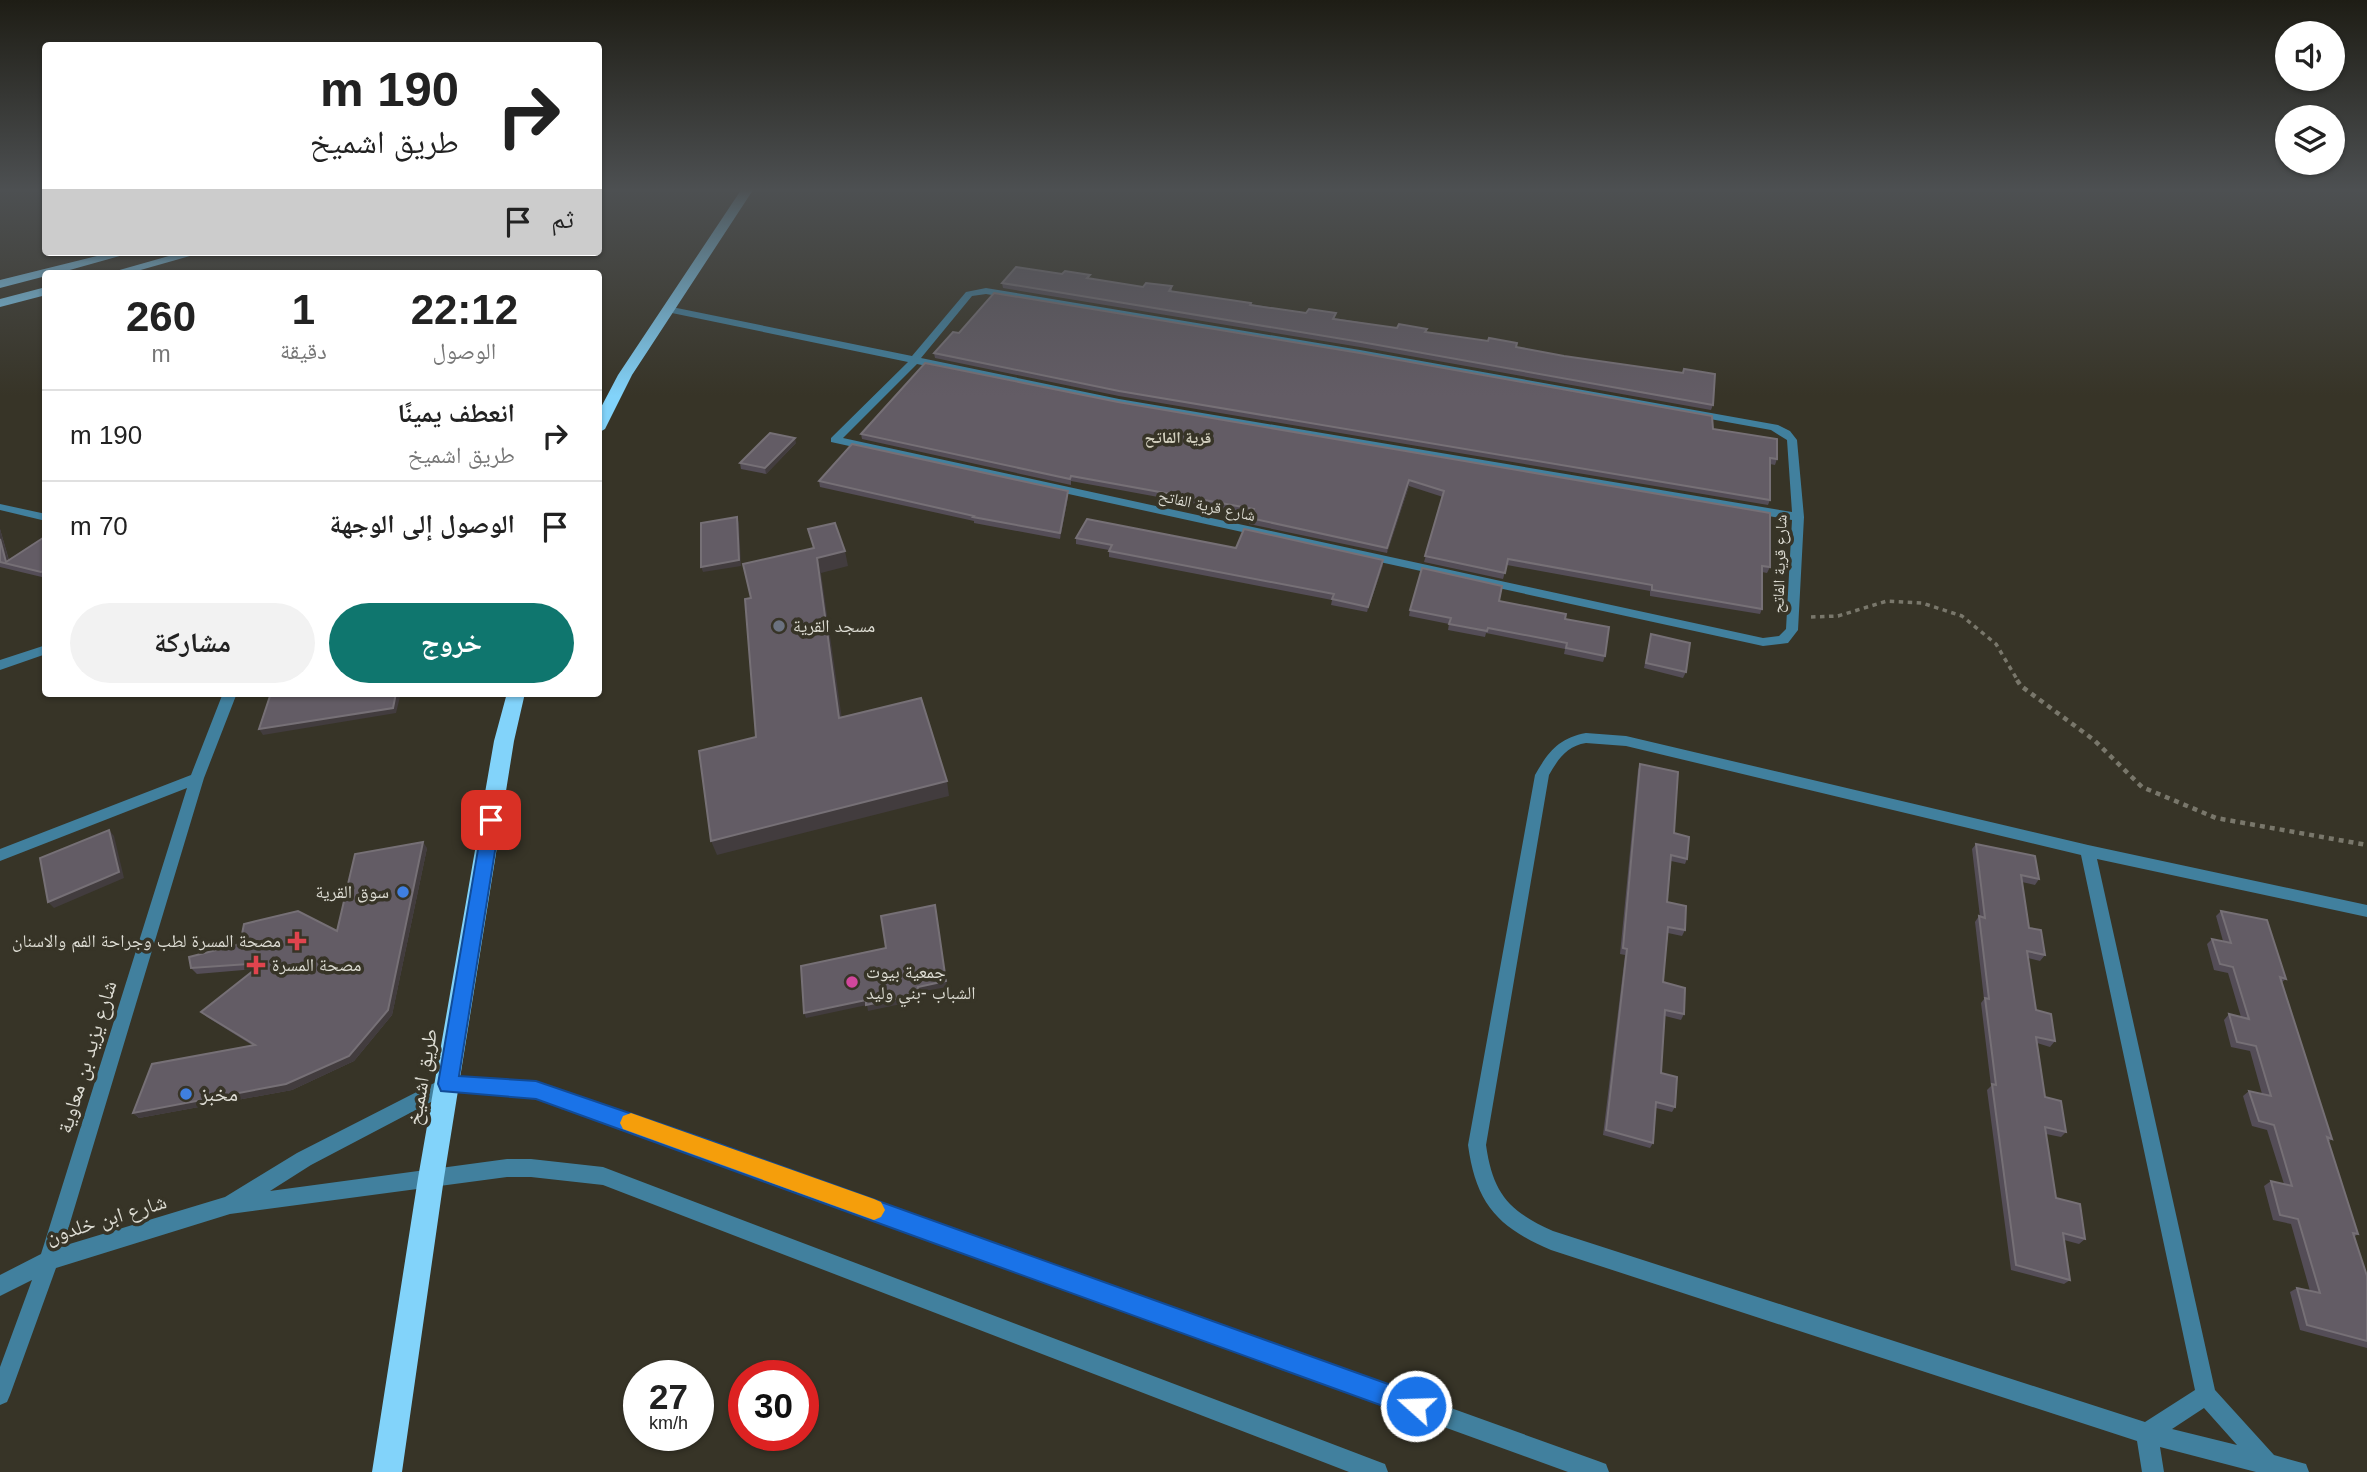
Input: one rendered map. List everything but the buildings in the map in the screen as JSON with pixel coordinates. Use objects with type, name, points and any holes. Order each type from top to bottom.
[{"type":"highway","points":[[58,270],[102,259]]},
{"type":"highway","points":[[127,270],[172,259]]},
{"type":"highway","points":[[602,421],[625,375],[701,259]]},
{"type":"highway","points":[[0,285],[42,274]]},
{"type":"highway","points":[[0,303],[42,292]]},
{"type":"highway","name":"طريق اشميخ","points":[[387,1472],[431,1178],[505,741],[515,697]]},
{"type":"street","name":"شارع قرية الفاتح","points":[[986,291],[1774,426],[1786,433],[1791,440],[1798,517],[1792,630],[1783,640],[1763,642],[835,440],[914,361],[969,294],[986,291]]},
{"type":"street","points":[[667,309],[1119,402],[1798,517]]},
{"type":"street","points":[[0,508],[42,517]]},
{"type":"street","points":[[0,665],[42,650]]},
{"type":"street","name":"شارع يزيد بن معاوية","points":[[0,1395],[49,1260],[197,778],[228,697]]},
{"type":"street","points":[[2298,1472],[2267,1467],[2147,1433],[1551,1240],[1520,1227],[1496,1203],[1480,1174],[1477,1145],[1542,775],[1549,758],[1570,740],[1591,736],[1626,741],[2088,851],[2367,911]]},
{"type":"street","points":[[0,855],[197,778]]},
{"type":"street","points":[[2088,851],[2206,1395],[2267,1467]]},
{"type":"street","points":[[230,1205],[316,1153],[448,1084],[536,1090],[1598,1472]]},
{"type":"street","points":[[230,1205],[431,1178],[531,1168],[603,1176],[1377,1472]]},
{"type":"street","name":"شارع ابن خلدون","points":[[0,1286],[49,1260],[230,1205]]},
{"type":"street","points":[[2147,1433],[2206,1395]]},
{"type":"street","points":[[2147,1433],[2153,1472]]},
{"type":"path","points":[[1793,618],[1838,616],[1887,601],[1922,603],[1962,616],[1996,644],[2021,686],[2094,740],[2142,787],[2216,818],[2367,845]]},
{"type":"slow traffic","points":[[631,1123],[874,1210]]},
{"type":"place","name":"مسجد القرية","points":[[779,626]]},
{"type":"place","name":"سوق القرية","points":[[403,892]]},
{"type":"place","name":"مصحة المسرة لطب وجراحة الفم والاسنان","points":[[297,941]]},
{"type":"place","name":"مصحة المسرة","points":[[256,965]]},
{"type":"place","name":"جمعية بيوت الشباب -بني وليد","points":[[852,982]]},
{"type":"place","name":"مخبز","points":[[186,1094]]},
{"type":"district","name":"قرية الفاتح","points":[[1178,437]]},
{"type":"route","points":[[491,820],[448,1084],[536,1090],[711,1150],[1416,1406]]}]
